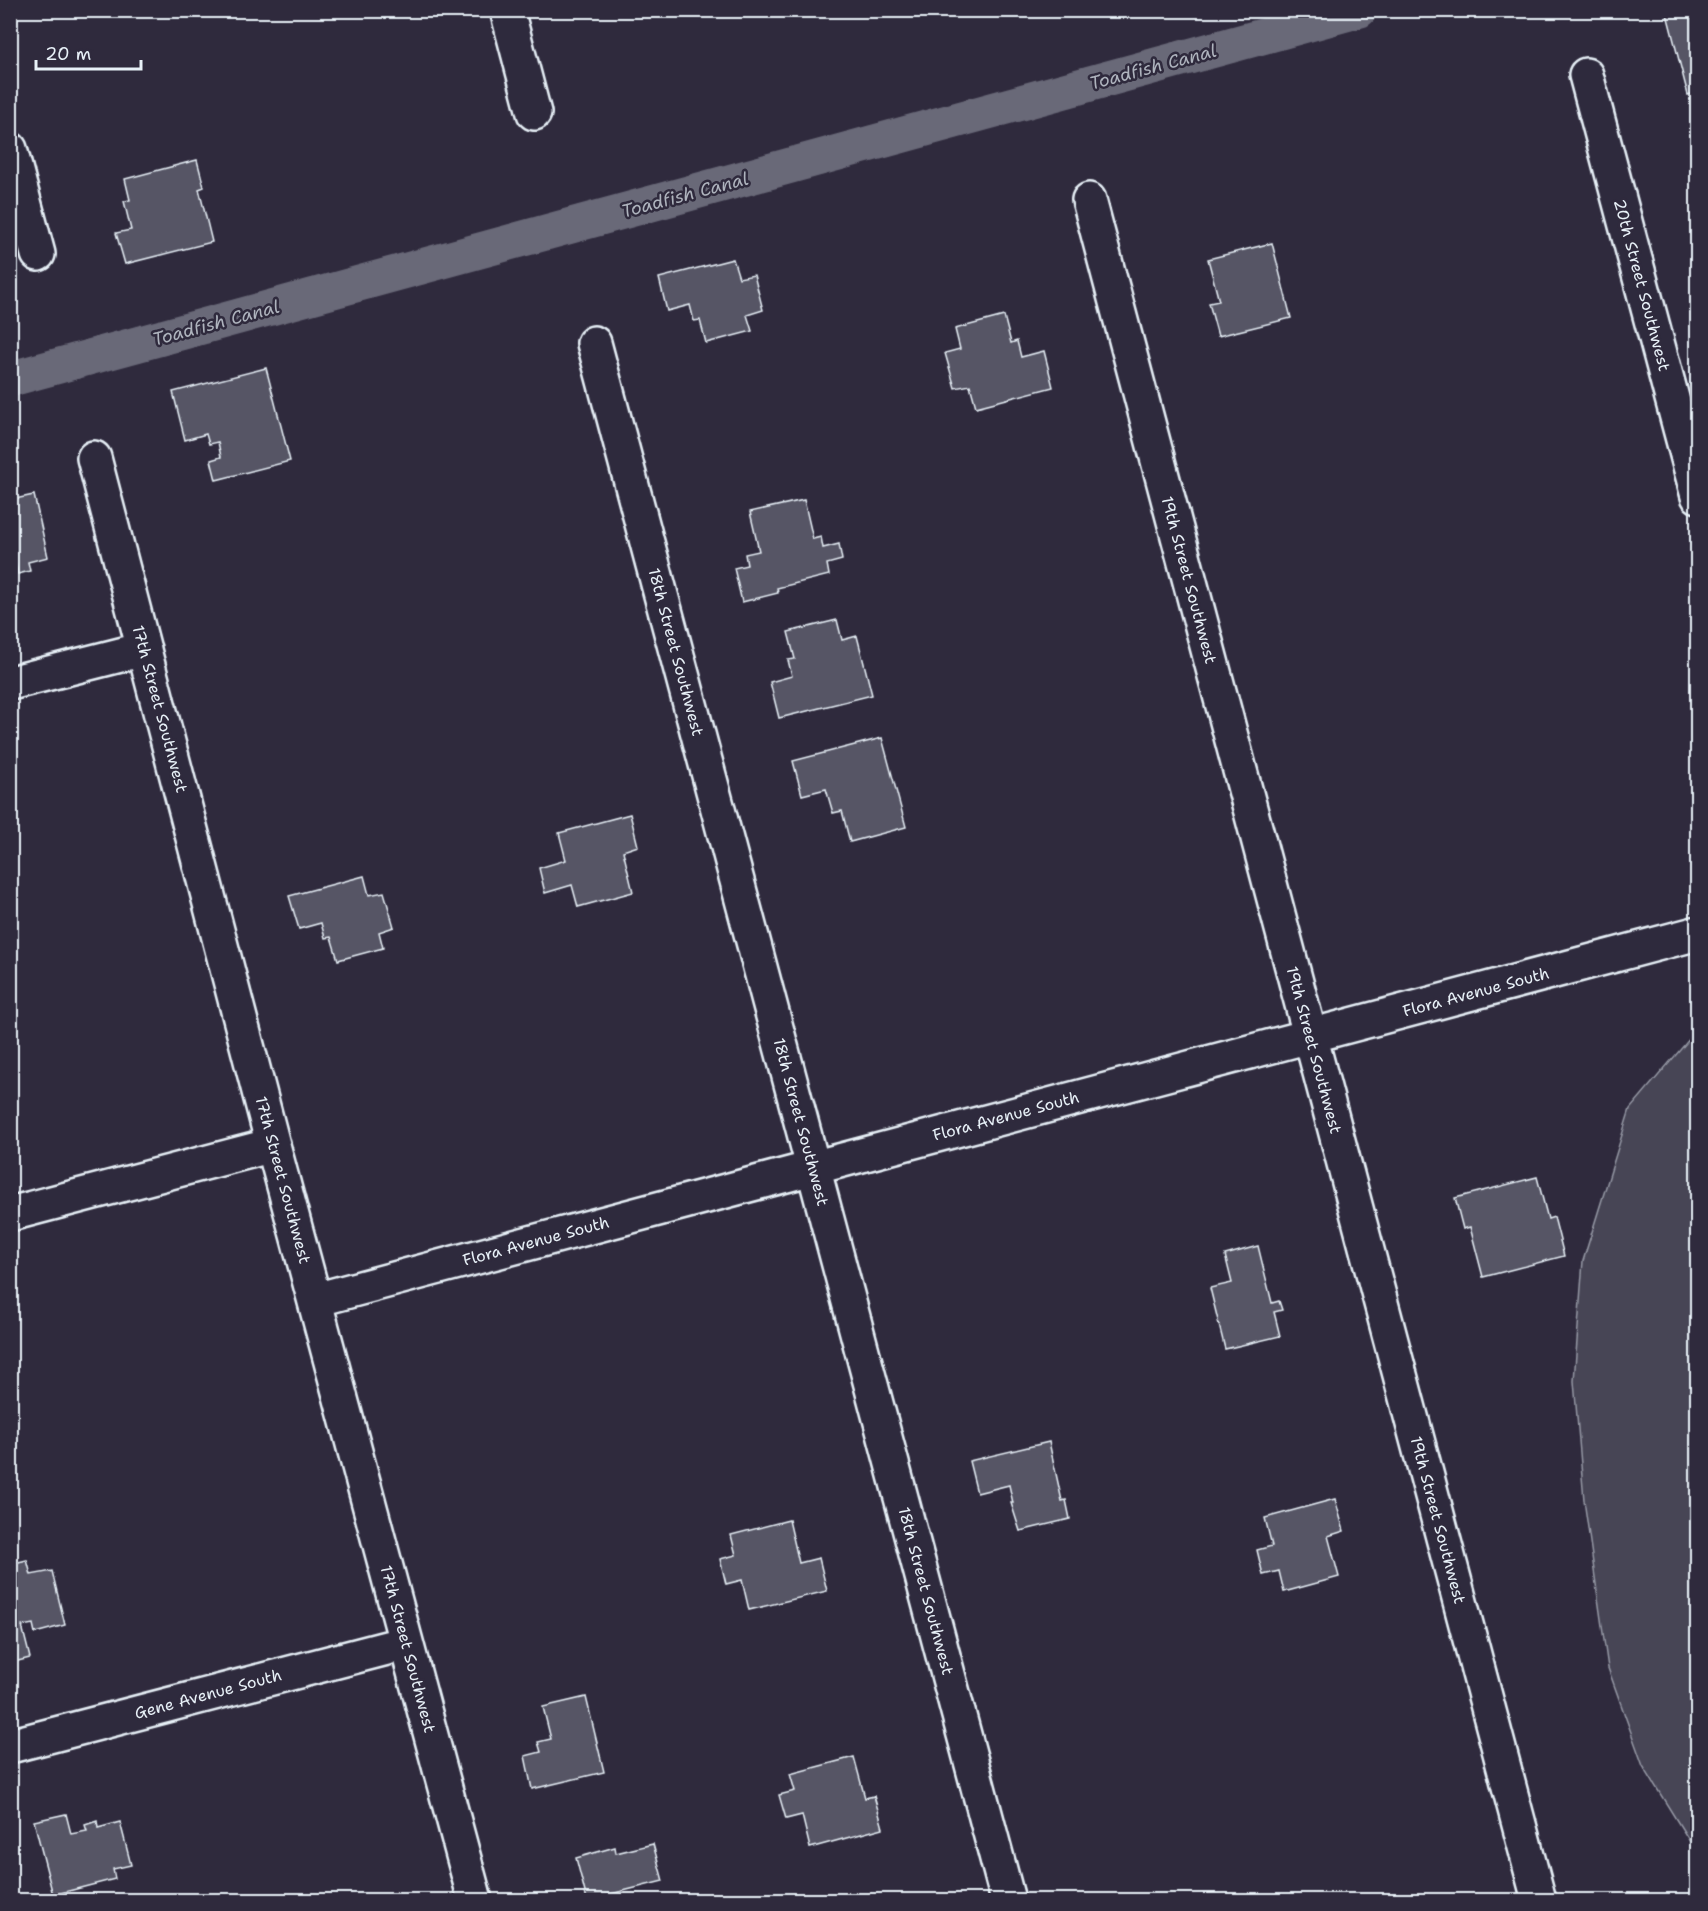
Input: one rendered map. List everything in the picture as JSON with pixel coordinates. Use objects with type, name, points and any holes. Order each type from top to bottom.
[{"type":"street","points":[[507,10],[534,113]]},
{"type":"street","name":"20th Street Southwest","points":[[1586,75],[1698,496]]},
{"type":"street","points":[[10,149],[38,254]]},
{"type":"street","name":"19th Street Southwest","points":[[1089,200],[1539,1900]]},
{"type":"street","name":"18th Street Southwest","points":[[594,343],[1008,1900]]},
{"type":"street","name":"17th Street Southwest","points":[[94,458],[216,918],[273,1145],[475,1900]]},
{"type":"street","points":[[10,684],[144,649]]},
{"type":"street","name":"Flora Avenue South","points":[[315,1299],[1698,933]]},
{"type":"street","points":[[10,1214],[273,1145]]},
{"type":"street","name":"Gene Avenue South","points":[[10,1746],[406,1643]]},
{"type":"shaded area","points":[[1697,1030],[1697,1853],[1643,1766],[1608,1668],[1584,1500],[1574,1381],[1583,1261],[1630,1109]]},
{"type":"building","points":[[1666,10],[1698,10],[1698,92],[1688,95]]},
{"type":"building","points":[[197,160],[204,187],[199,189],[212,242],[125,264],[116,233],[131,230],[124,201],[130,200],[125,179]]},
{"type":"building","points":[[1272,243],[1291,318],[1218,336],[1209,303],[1219,301],[1208,259]]},
{"type":"building","points":[[733,259],[739,278],[754,275],[763,310],[747,315],[752,331],[706,343],[700,320],[694,321],[690,305],[667,311],[659,278]]},
{"type":"building","points":[[1004,316],[1011,343],[1017,341],[1021,357],[1044,351],[1053,387],[976,407],[970,385],[955,388],[945,353],[960,349],[955,329]]},
{"type":"building","points":[[266,368],[290,461],[216,480],[211,460],[221,457],[218,442],[209,444],[206,434],[185,440],[173,392]]},
{"type":"building","points":[[34,495],[48,557],[28,562],[30,571],[18,574],[16,565],[10,566],[10,500]]},
{"type":"building","points":[[804,500],[813,539],[821,537],[823,548],[839,544],[842,560],[827,564],[829,575],[777,588],[778,593],[742,602],[734,568],[747,565],[745,554],[759,551],[750,512]]},
{"type":"building","points":[[837,620],[842,640],[857,636],[872,695],[779,718],[770,682],[792,676],[788,660],[795,659],[788,632]]},
{"type":"building","points":[[882,738],[906,827],[850,842],[842,811],[833,813],[826,789],[802,795],[793,761]]},
{"type":"building","points":[[630,814],[638,846],[623,851],[633,892],[578,907],[572,885],[545,893],[539,868],[566,860],[559,833]]},
{"type":"building","points":[[364,876],[369,895],[384,892],[394,927],[379,932],[383,948],[338,960],[331,937],[325,938],[321,923],[299,929],[289,896]]},
{"type":"building","points":[[1537,1177],[1548,1219],[1554,1217],[1564,1256],[1483,1277],[1470,1227],[1463,1229],[1455,1198]]},
{"type":"building","points":[[1258,1246],[1272,1303],[1279,1301],[1282,1310],[1274,1312],[1280,1336],[1225,1349],[1210,1288],[1232,1283],[1225,1255]]},
{"type":"building","points":[[1049,1442],[1062,1501],[1066,1500],[1070,1519],[1020,1531],[1011,1503],[1013,1503],[1009,1485],[977,1493],[969,1461]]},
{"type":"building","points":[[1335,1499],[1344,1531],[1328,1536],[1339,1577],[1284,1592],[1279,1571],[1263,1575],[1257,1550],[1272,1546],[1265,1518]]},
{"type":"building","points":[[789,1520],[799,1563],[819,1558],[827,1591],[749,1610],[742,1580],[726,1584],[720,1559],[736,1555],[731,1535]]},
{"type":"building","points":[[27,1560],[31,1575],[52,1571],[65,1625],[35,1633],[33,1624],[22,1626],[30,1658],[10,1663],[10,1564]]},
{"type":"building","points":[[586,1697],[604,1772],[532,1789],[525,1756],[541,1752],[538,1742],[551,1739],[543,1707]]},
{"type":"building","points":[[854,1757],[865,1798],[874,1796],[883,1828],[810,1848],[802,1815],[786,1819],[779,1795],[795,1791],[790,1774]]},
{"type":"building","points":[[66,1814],[71,1834],[87,1831],[85,1825],[97,1821],[98,1828],[120,1822],[131,1865],[113,1869],[115,1879],[53,1895],[34,1821]]},
{"type":"building","points":[[653,1844],[663,1881],[587,1900],[576,1858],[615,1847],[616,1853]]},
{"type":"waterway","name":"Toadfish Canal","points":[[10,379],[1359,10]]}]
